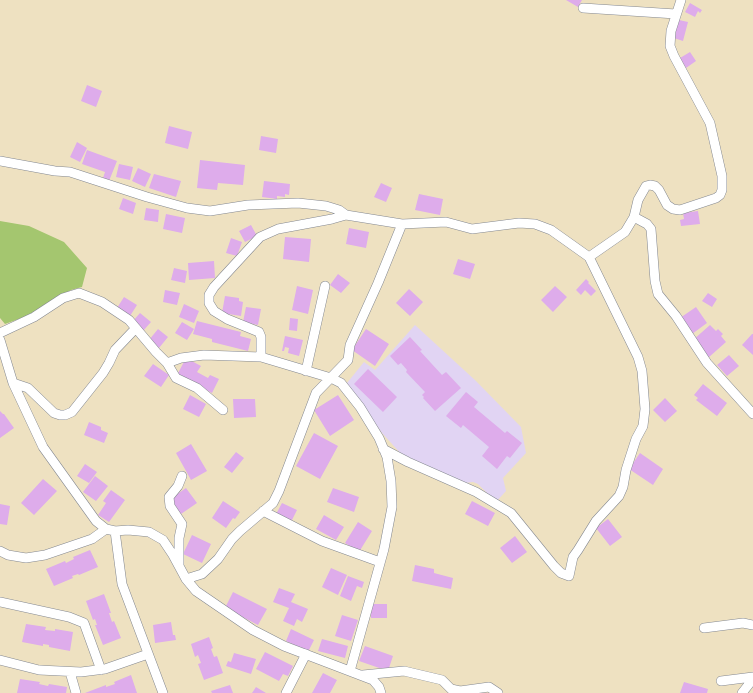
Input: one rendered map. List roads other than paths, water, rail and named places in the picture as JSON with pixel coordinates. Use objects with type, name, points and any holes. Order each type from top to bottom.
[{"type":"street","points":[[589,257],[625,232],[634,217],[638,200],[646,186],[655,186],[659,190],[667,205],[673,209],[680,210],[716,198],[720,195],[722,190],[722,176],[710,123],[670,46],[671,31],[681,0]]},
{"type":"street","points":[[583,8],[676,14]]},
{"type":"street","points":[[0,161],[55,171],[70,172],[147,197],[188,208],[210,211],[248,205],[298,203],[326,206],[339,210],[346,215],[402,224],[446,222],[472,229],[519,223],[535,224],[551,230],[589,257],[638,357],[642,371],[645,409],[643,426],[636,439],[626,470],[623,487],[619,496],[596,521],[573,557],[569,576],[561,573],[554,566],[511,513],[476,492],[408,462],[383,449]]},
{"type":"street","points":[[262,357],[261,337],[259,332],[227,319],[214,311],[209,303],[209,295],[214,287],[260,237],[278,229],[332,220],[346,215]]},
{"type":"street","points":[[634,217],[647,224],[651,229],[655,281],[658,294],[676,316],[708,363],[753,414]]},
{"type":"street","points":[[186,579],[202,574],[218,560],[232,539],[240,531],[273,503],[279,491],[316,393],[348,360],[350,345],[378,283],[402,224]]},
{"type":"street","points":[[306,371],[326,286]]},
{"type":"street","points":[[0,333],[34,317],[63,298],[79,293],[102,302],[129,320],[167,363],[176,378],[197,388],[223,410]]},
{"type":"street","points":[[13,382],[28,388],[54,413],[65,415],[72,412],[103,373],[115,350],[136,328]]},
{"type":"street","points":[[0,340],[13,382],[43,447],[96,521],[110,530],[122,584],[162,693]]},
{"type":"street","points":[[167,363],[181,358],[204,355],[262,357],[331,378],[341,383],[360,407],[379,438],[387,457],[391,481],[392,507],[380,562],[350,671]]},
{"type":"street","points":[[179,566],[179,538],[182,524],[170,506],[168,497],[178,486],[182,476]]},
{"type":"street","points":[[264,511],[322,541],[380,562]]},
{"type":"street","points":[[2,554],[26,558],[45,556],[110,530],[149,532],[163,540],[186,579],[196,591],[253,630],[284,646],[373,680],[379,687],[381,693]]},
{"type":"street","points":[[0,602],[70,617],[84,623],[101,670]]},
{"type":"street","points":[[704,628],[743,623],[753,625]]},
{"type":"street","points":[[0,660],[39,670],[81,672],[101,670],[148,654]]},
{"type":"street","points":[[286,693],[306,654]]},
{"type":"street","points":[[360,675],[404,671],[442,680],[450,689],[460,691],[489,687],[498,693]]},
{"type":"street","points":[[70,672],[76,693]]},
{"type":"street","points":[[721,681],[753,678]]},
{"type":"street","points":[[742,693],[753,678]]}]
